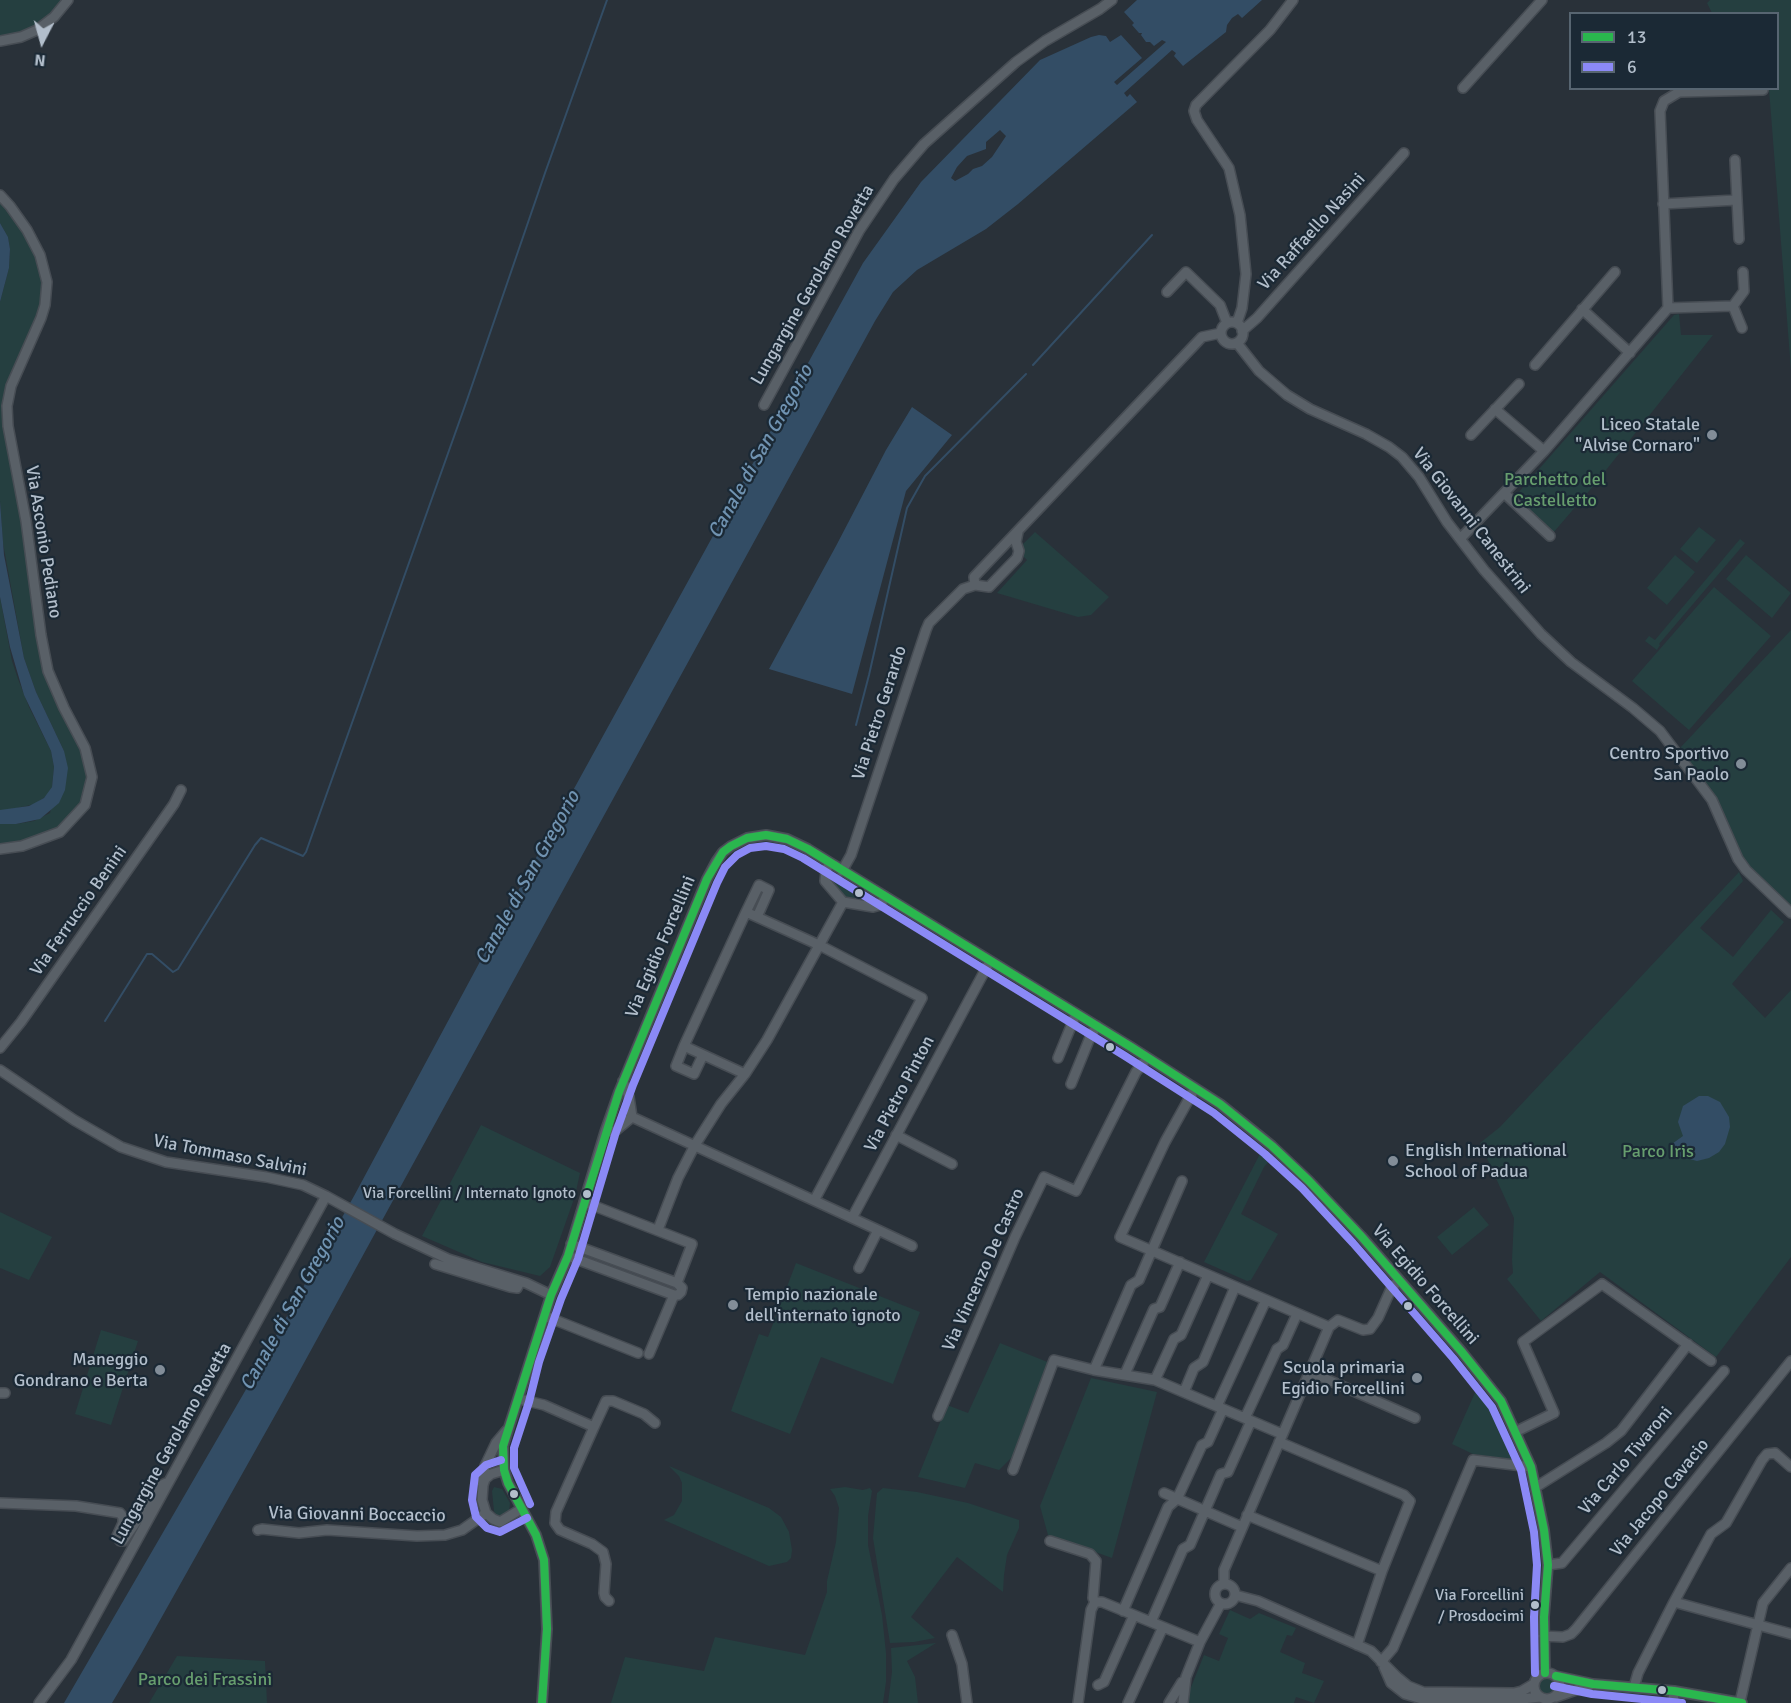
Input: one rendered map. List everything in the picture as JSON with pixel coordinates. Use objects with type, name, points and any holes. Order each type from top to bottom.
[{"type":"street","points":[[0,41],[21,37],[37,30],[54,17],[68,0]]},
{"type":"street","name":"Lungargine Gerolamo Rovetta","points":[[764,405],[859,231],[894,179],[924,144],[1016,62],[1045,41],[1112,0]]},
{"type":"street","points":[[1463,88],[1542,0]]},
{"type":"street","points":[[1235,326],[1242,308],[1246,274],[1240,215],[1229,168],[1197,120],[1194,111],[1196,105],[1270,30],[1292,1]]},
{"type":"street","points":[[1460,539],[1544,451],[1668,309],[1660,111],[1664,101],[1679,92],[1763,90]]},
{"type":"street","name":"Via Raffaello Nasini","points":[[1235,326],[1257,318],[1404,153]]},
{"type":"street","points":[[1735,160],[1739,239]]},
{"type":"street","name":"Via Asconio Pediano","points":[[0,195],[27,230],[40,255],[47,282],[45,306],[41,318],[11,386],[7,406],[8,426],[26,520],[48,671],[64,708],[86,748],[92,777],[85,805],[60,832],[22,846],[0,849]]},
{"type":"street","points":[[1663,204],[1736,200]]},
{"type":"street","points":[[1167,292],[1186,272],[1220,305],[1242,337],[1237,342]]},
{"type":"street","points":[[1535,365],[1615,272]]},
{"type":"street","points":[[1733,306],[1744,291],[1743,272]]},
{"type":"street","points":[[1668,309],[1733,306]]},
{"type":"street","points":[[1733,306],[1742,328]]},
{"type":"street","points":[[1582,309],[1630,353]]},
{"type":"street","points":[[1221,333],[1222,327],[1235,326]]},
{"type":"street","name":"Via Giovanni Canestrini","points":[[1221,333],[1225,342],[1231,344],[1237,342],[1260,371],[1287,395],[1310,409],[1366,434],[1402,457],[1419,477],[1460,539],[1484,570],[1549,643],[1660,731],[1712,800],[1734,853],[1791,913]]},
{"type":"street","name":"Via Pietro Gerardo","points":[[842,871],[851,855],[929,623],[970,586],[974,577],[1014,539],[1202,337],[1221,333]]},
{"type":"street","points":[[1471,435],[1519,384]]},
{"type":"street","points":[[1495,409],[1544,451]]},
{"type":"street","points":[[1504,493],[1550,536]]},
{"type":"street","name":"Via Pietro Gerardo","points":[[970,586],[989,587],[1004,572],[1019,555],[1014,539]]},
{"type":"street","name":"Via Ferruccio Benini","points":[[0,1048],[21,1022],[168,814],[181,790]]},
{"type":"street","name":"Via Egidio Forcellini","points":[[551,1295],[568,1256],[604,1132],[623,1081],[707,879],[723,852],[747,838],[766,835],[787,839],[799,844],[1097,1026],[1244,1122],[1317,1189],[1400,1280],[1501,1401],[1531,1467],[1548,1565],[1544,1636],[1545,1673]]},
{"type":"street","points":[[830,863],[826,870],[825,881],[843,902],[873,908],[880,905],[885,898]]},
{"type":"street","points":[[703,1055],[694,1074],[676,1066],[759,885],[769,890],[757,917]]},
{"type":"street","points":[[659,1227],[678,1178],[695,1145],[767,1040],[843,902]]},
{"type":"street","points":[[746,912],[819,945],[922,998],[815,1199]]},
{"type":"street","name":"Via Pietro Pinton","points":[[852,1218],[990,961]]},
{"type":"street","points":[[1058,1058],[1076,1014]]},
{"type":"street","points":[[1071,1084],[1097,1026]]},
{"type":"street","points":[[684,1046],[745,1074]]},
{"type":"street","name":"Via Vincenzo De Castro","points":[[938,1416],[1015,1237],[1044,1177],[1076,1191],[1136,1072],[1148,1058]]},
{"type":"street","name":"Via Tommaso Salvini","points":[[0,1070],[103,1137],[141,1155],[182,1165],[283,1179],[303,1185],[448,1259],[520,1282]]},
{"type":"street","points":[[623,1081],[629,1097],[632,1117]]},
{"type":"street","points":[[1195,1088],[1165,1142],[1120,1237],[1329,1327]]},
{"type":"street","points":[[632,1117],[815,1199],[912,1246]]},
{"type":"street","points":[[604,1132],[615,1131],[632,1117]]},
{"type":"street","points":[[896,1136],[952,1164]]},
{"type":"street","points":[[1094,1370],[1131,1285],[1139,1280],[1182,1181]]},
{"type":"street","name":"Lungargine Gerolamo Rovetta","points":[[39,1703],[71,1660],[329,1197]]},
{"type":"street","points":[[584,1203],[692,1244],[677,1283]]},
{"type":"street","points":[[859,1269],[878,1230]]},
{"type":"street","points":[[568,1256],[674,1295],[681,1292],[682,1288],[677,1283],[571,1244]]},
{"type":"street","points":[[1125,1374],[1154,1310],[1160,1307],[1180,1262]]},
{"type":"street","points":[[435,1264],[510,1287],[517,1288],[520,1282],[551,1295],[502,1453],[504,1470],[513,1494],[536,1535],[543,1555],[547,1653],[542,1703]]},
{"type":"street","points":[[1155,1380],[1174,1339],[1181,1335],[1208,1275]]},
{"type":"street","points":[[1224,1584],[1224,1570],[1329,1327],[1338,1320],[1363,1330],[1370,1329],[1378,1318],[1391,1289],[1400,1280]]},
{"type":"street","points":[[1515,1432],[1554,1413],[1522,1342],[1602,1284],[1711,1361]]},
{"type":"street","points":[[1184,1392],[1194,1368],[1203,1362],[1235,1287]]},
{"type":"street","points":[[649,1354],[674,1295]]},
{"type":"street","points":[[1123,1611],[1168,1507],[1177,1499],[1202,1445],[1208,1442],[1266,1300]]},
{"type":"street","points":[[1151,1622],[1183,1549],[1191,1545],[1221,1474],[1228,1472],[1277,1349],[1283,1345],[1297,1314]]},
{"type":"street","points":[[544,1316],[638,1353]]},
{"type":"street","points":[[1536,1487],[1606,1443],[1620,1431],[1688,1344]]},
{"type":"street","points":[[1012,1470],[1054,1360],[1094,1370],[1155,1380],[1248,1419],[1281,1438],[1408,1497],[1409,1505],[1383,1571],[1358,1645]]},
{"type":"street","name":"Via Jacopo Cavacio","points":[[1544,1636],[1563,1636],[1571,1634],[1576,1629],[1791,1361]]},
{"type":"street","name":"Via Carlo Tivaroni","points":[[1548,1565],[1562,1563],[1724,1371]]},
{"type":"street","points":[[1310,1372],[1415,1418]]},
{"type":"street","points":[[519,1399],[544,1405],[594,1427]]},
{"type":"street","points":[[609,1601],[604,1593],[606,1564],[603,1552],[592,1544],[560,1530],[555,1523],[556,1512],[606,1401],[613,1401],[644,1414],[655,1423]]},
{"type":"street","points":[[509,1428],[501,1434],[485,1466],[482,1500],[486,1513],[500,1522],[521,1509]]},
{"type":"street","points":[[1634,1688],[1638,1673],[1711,1534],[1726,1523],[1762,1460],[1770,1453],[1779,1455],[1791,1467]]},
{"type":"street","points":[[1382,1662],[1394,1648],[1473,1460],[1531,1467]]},
{"type":"street","points":[[482,1490],[485,1479],[491,1474],[504,1470]]},
{"type":"street","points":[[0,1503],[76,1506],[120,1513],[123,1523],[117,1536],[120,1541],[123,1541],[162,1485],[171,1480]]},
{"type":"street","points":[[1164,1493],[1242,1527]]},
{"type":"street","name":"Via Giovanni Boccaccio","points":[[258,1530],[299,1533],[327,1530],[417,1536],[445,1535],[462,1530],[486,1513]]},
{"type":"street","points":[[1247,1515],[1383,1571]]},
{"type":"street","points":[[1050,1540],[1090,1554],[1094,1557],[1096,1568],[1093,1598],[1095,1602],[1091,1610],[1078,1703]]},
{"type":"street","points":[[1465,1698],[1522,1691],[1534,1684],[1538,1677],[1545,1673],[1593,1684],[1674,1691],[1741,1703],[1763,1603],[1791,1568]]},
{"type":"street","points":[[1221,1604],[1215,1592],[1217,1587],[1224,1584],[1233,1588],[1235,1595]]},
{"type":"street","points":[[1235,1595],[1258,1601],[1371,1651],[1416,1697],[1426,1692],[1465,1698],[1546,1699],[1593,1684]]},
{"type":"street","points":[[1221,1604],[1229,1603],[1235,1595]]},
{"type":"street","points":[[1095,1602],[1102,1602],[1200,1642]]},
{"type":"street","points":[[1674,1602],[1791,1634]]},
{"type":"street","points":[[1169,1703],[1186,1677],[1200,1642],[1221,1604]]},
{"type":"street","points":[[1098,1685],[1104,1682],[1134,1615]]},
{"type":"street","points":[[1128,1703],[1163,1627]]},
{"type":"street","points":[[952,1635],[962,1664],[968,1703]]},
{"type":"street","points":[[1546,1699],[1560,1689],[1556,1676]]},
{"type":"street","points":[[1183,1703],[1186,1677]]},
{"type":"street","points":[[1534,1684],[1535,1690],[1546,1699]]},
{"type":"street","points":[[1673,1703],[1674,1691]]},
{"type":"green space","points":[[0,0],[66,0],[36,26],[20,34],[0,38]]},
{"type":"green space","points":[[1710,0],[1791,0],[1791,370],[1769,90],[1779,90],[1779,12],[1712,12],[1707,3]]},
{"type":"green space","points":[[0,197],[39,256],[46,281],[43,304],[4,404],[39,636],[84,749],[90,777],[83,804],[59,830],[22,846],[0,848],[0,824],[34,821],[50,813],[64,751],[36,692],[24,658],[3,543],[0,501],[0,302],[9,268],[10,249],[8,237],[0,223]]},
{"type":"green space","name":"Parchetto del Castelletto","points":[[1679,314],[1681,335],[1713,335],[1595,484],[1553,533],[1517,499],[1518,493],[1674,315]]},
{"type":"green space","points":[[1699,527],[1716,540],[1697,563],[1680,549]]},
{"type":"green space","points":[[1035,532],[1109,597],[1091,615],[1078,617],[997,593],[1027,560],[1023,556],[1021,546]]},
{"type":"green space","points":[[1740,539],[1745,543],[1659,644],[1657,650],[1645,641],[1649,636],[1655,640]]},
{"type":"green space","points":[[1675,555],[1695,572],[1667,605],[1647,588]]},
{"type":"green space","points":[[1746,555],[1791,593],[1772,618],[1726,579]]},
{"type":"green space","points":[[1714,587],[1771,636],[1689,730],[1632,681]]},
{"type":"green space","points":[[0,597],[12,661],[29,707],[51,751],[54,767],[52,787],[48,795],[35,804],[8,810],[0,810]]},
{"type":"green space","name":"Centro Sportivo San Paolo","points":[[1791,630],[1791,909],[1736,850],[1703,780],[1680,748]]},
{"type":"green space","name":"Parco Iris","points":[[1739,872],[1743,881],[1700,928],[1733,957],[1771,910],[1784,922],[1732,984],[1765,1018],[1791,990],[1791,1257],[1716,1357],[1600,1272],[1541,1321],[1507,1279],[1513,1273],[1514,1218],[1480,1143],[1500,1127]]},
{"type":"green space","points":[[830,873],[873,902],[871,904],[844,899],[828,879]]},
{"type":"green space","points":[[481,1125],[580,1173],[575,1196],[550,1267],[540,1276],[482,1262],[422,1236]]},
{"type":"green space","points":[[1262,1150],[1272,1158],[1264,1167],[1241,1214],[1278,1234],[1251,1280],[1247,1281],[1204,1262]]},
{"type":"green space","points":[[1474,1207],[1489,1225],[1452,1255],[1437,1237]]},
{"type":"green space","points":[[0,1212],[52,1237],[29,1280],[0,1268]]},
{"type":"green space","points":[[796,1263],[920,1312],[893,1384],[821,1357],[790,1434],[731,1411],[759,1334],[768,1337]]},
{"type":"green space","points":[[101,1330],[138,1341],[111,1425],[75,1414]]},
{"type":"green space","points":[[1000,1343],[1050,1363],[1013,1456],[999,1470],[975,1463],[965,1488],[918,1477],[947,1405],[968,1413]]},
{"type":"green space","points":[[1091,1378],[1157,1392],[1112,1558],[1048,1535],[1040,1506]]},
{"type":"green space","points":[[1478,1386],[1498,1412],[1514,1444],[1518,1460],[1473,1454],[1452,1444]]},
{"type":"green space","points":[[669,1466],[769,1508],[781,1517],[789,1532],[791,1558],[787,1562],[769,1566],[664,1520],[674,1515],[682,1501],[682,1483],[679,1476]]},
{"type":"green space","points":[[494,1487],[502,1489],[510,1503],[509,1512],[503,1516],[496,1515],[494,1511],[492,1491]]},
{"type":"green space","points":[[845,1487],[863,1490],[870,1488],[872,1491],[868,1516],[868,1545],[882,1615],[886,1653],[883,1703],[611,1703],[625,1657],[704,1671],[715,1637],[805,1655],[827,1592],[827,1581],[836,1542],[839,1508],[830,1489]]},
{"type":"green space","points":[[883,1488],[917,1492],[968,1503],[1019,1520],[1019,1528],[1007,1555],[1003,1592],[957,1557],[911,1617],[935,1638],[890,1643],[873,1538],[877,1493]]},
{"type":"green space","points":[[1230,1610],[1250,1619],[1259,1613],[1296,1628],[1292,1636],[1287,1635],[1280,1652],[1305,1663],[1302,1673],[1324,1681],[1314,1703],[1296,1697],[1294,1703],[1187,1703],[1187,1697],[1204,1655],[1219,1661],[1228,1638],[1219,1634]]},
{"type":"green space","points":[[936,1643],[907,1661],[915,1677],[918,1703],[888,1703],[892,1672],[891,1648]]},
{"type":"green space","name":"Parco dei Frassini","points":[[177,1656],[265,1661],[267,1703],[149,1703]]},
{"type":"green space","points":[[1547,1678],[1553,1680],[1555,1686],[1553,1692],[1547,1694],[1541,1692],[1539,1686],[1541,1680]]},
{"type":"water","name":"Canale di San Gregorio","points":[[1137,0],[1262,0],[1242,18],[1238,14],[1232,18],[1227,25],[1226,32],[1183,66],[1172,50],[1124,93],[1127,97],[1130,94],[1137,102],[986,229],[917,270],[893,292],[282,1403],[141,1654],[112,1703],[64,1703],[248,1386],[354,1196],[526,876],[863,263],[921,182],[1040,60],[1091,37],[1106,36],[1110,42],[1121,35],[1142,58],[1114,82],[1117,85],[1166,42],[1162,40],[1154,46],[1146,42],[1142,33],[1139,33],[1132,25],[1134,23],[1124,12]],"holes":[[[1000,130],[1006,136],[992,157],[982,166],[955,181],[951,178],[967,156],[986,149],[986,142]]]},
{"type":"water","points":[[0,223],[8,237],[10,249],[9,268],[0,302]]},
{"type":"water","points":[[912,407],[952,435],[906,491],[852,694],[769,669],[886,450]]},
{"type":"water","points":[[0,501],[4,555],[24,658],[36,692],[64,751],[68,768],[65,790],[59,803],[40,819],[16,824],[0,824],[0,810],[29,806],[44,798],[52,787],[54,767],[51,751],[24,695],[10,647],[0,597]]},
{"type":"water","points":[[1699,1096],[1708,1096],[1720,1102],[1729,1117],[1730,1127],[1725,1144],[1719,1152],[1697,1161],[1678,1156],[1669,1146],[1683,1136],[1678,1122],[1683,1106]]},
{"type":"waterway","points":[[105,1021],[147,954],[152,954],[173,972],[178,969],[261,838],[303,856],[306,852],[607,0]]},
{"type":"waterway","points":[[1033,365],[1152,235]]},
{"type":"waterway","points":[[856,725],[907,508],[925,476],[1026,374]]},
{"type":"transit line","name":"13","points":[[542,1703],[547,1629],[544,1560],[536,1535],[508,1483],[504,1470],[503,1446],[551,1295],[568,1256],[619,1092],[707,879],[723,852],[731,846],[747,838],[766,835],[787,839],[808,849],[1220,1104],[1272,1146],[1361,1236],[1461,1351],[1501,1401],[1531,1467],[1544,1530],[1548,1565],[1544,1617],[1545,1673]]},
{"type":"transit line","name":"6","points":[[530,1504],[514,1468],[514,1448],[539,1362],[578,1259],[615,1135],[633,1085],[725,867],[737,855],[750,848],[766,846],[784,849],[803,858],[1214,1113],[1265,1154],[1302,1188],[1353,1243],[1453,1358],[1492,1407],[1521,1470],[1534,1532],[1537,1565],[1534,1617],[1535,1673]]},
{"type":"transit line","name":"6","points":[[501,1460],[486,1465],[475,1475],[472,1500],[476,1517],[487,1528],[500,1532],[527,1518]]},
{"type":"transit line","name":"13","points":[[1556,1676],[1593,1684],[1674,1691],[1742,1703]]},
{"type":"transit line","name":"6","points":[[1554,1686],[1592,1694],[1682,1703]]},
{"type":"place","name":"Liceo Statale \"Alvise Cornaro\"","points":[[1712,435]]},
{"type":"place","name":"Centro Sportivo San Paolo","points":[[1741,764]]},
{"type":"place","name":"English International School of Padua","points":[[1393,1161]]},
{"type":"place","name":"Via Forcellini / Internato Ignoto","points":[[587,1194]]},
{"type":"place","name":"Tempio nazionale dell'internato ignoto","points":[[733,1305]]},
{"type":"place","name":"Maneggio Gondrano e Berta","points":[[160,1370]]},
{"type":"place","name":"Scuola primaria Egidio Forcellini","points":[[1417,1378]]},
{"type":"place","name":"Via Forcellini / Prosdocimi","points":[[1535,1605]]}]
